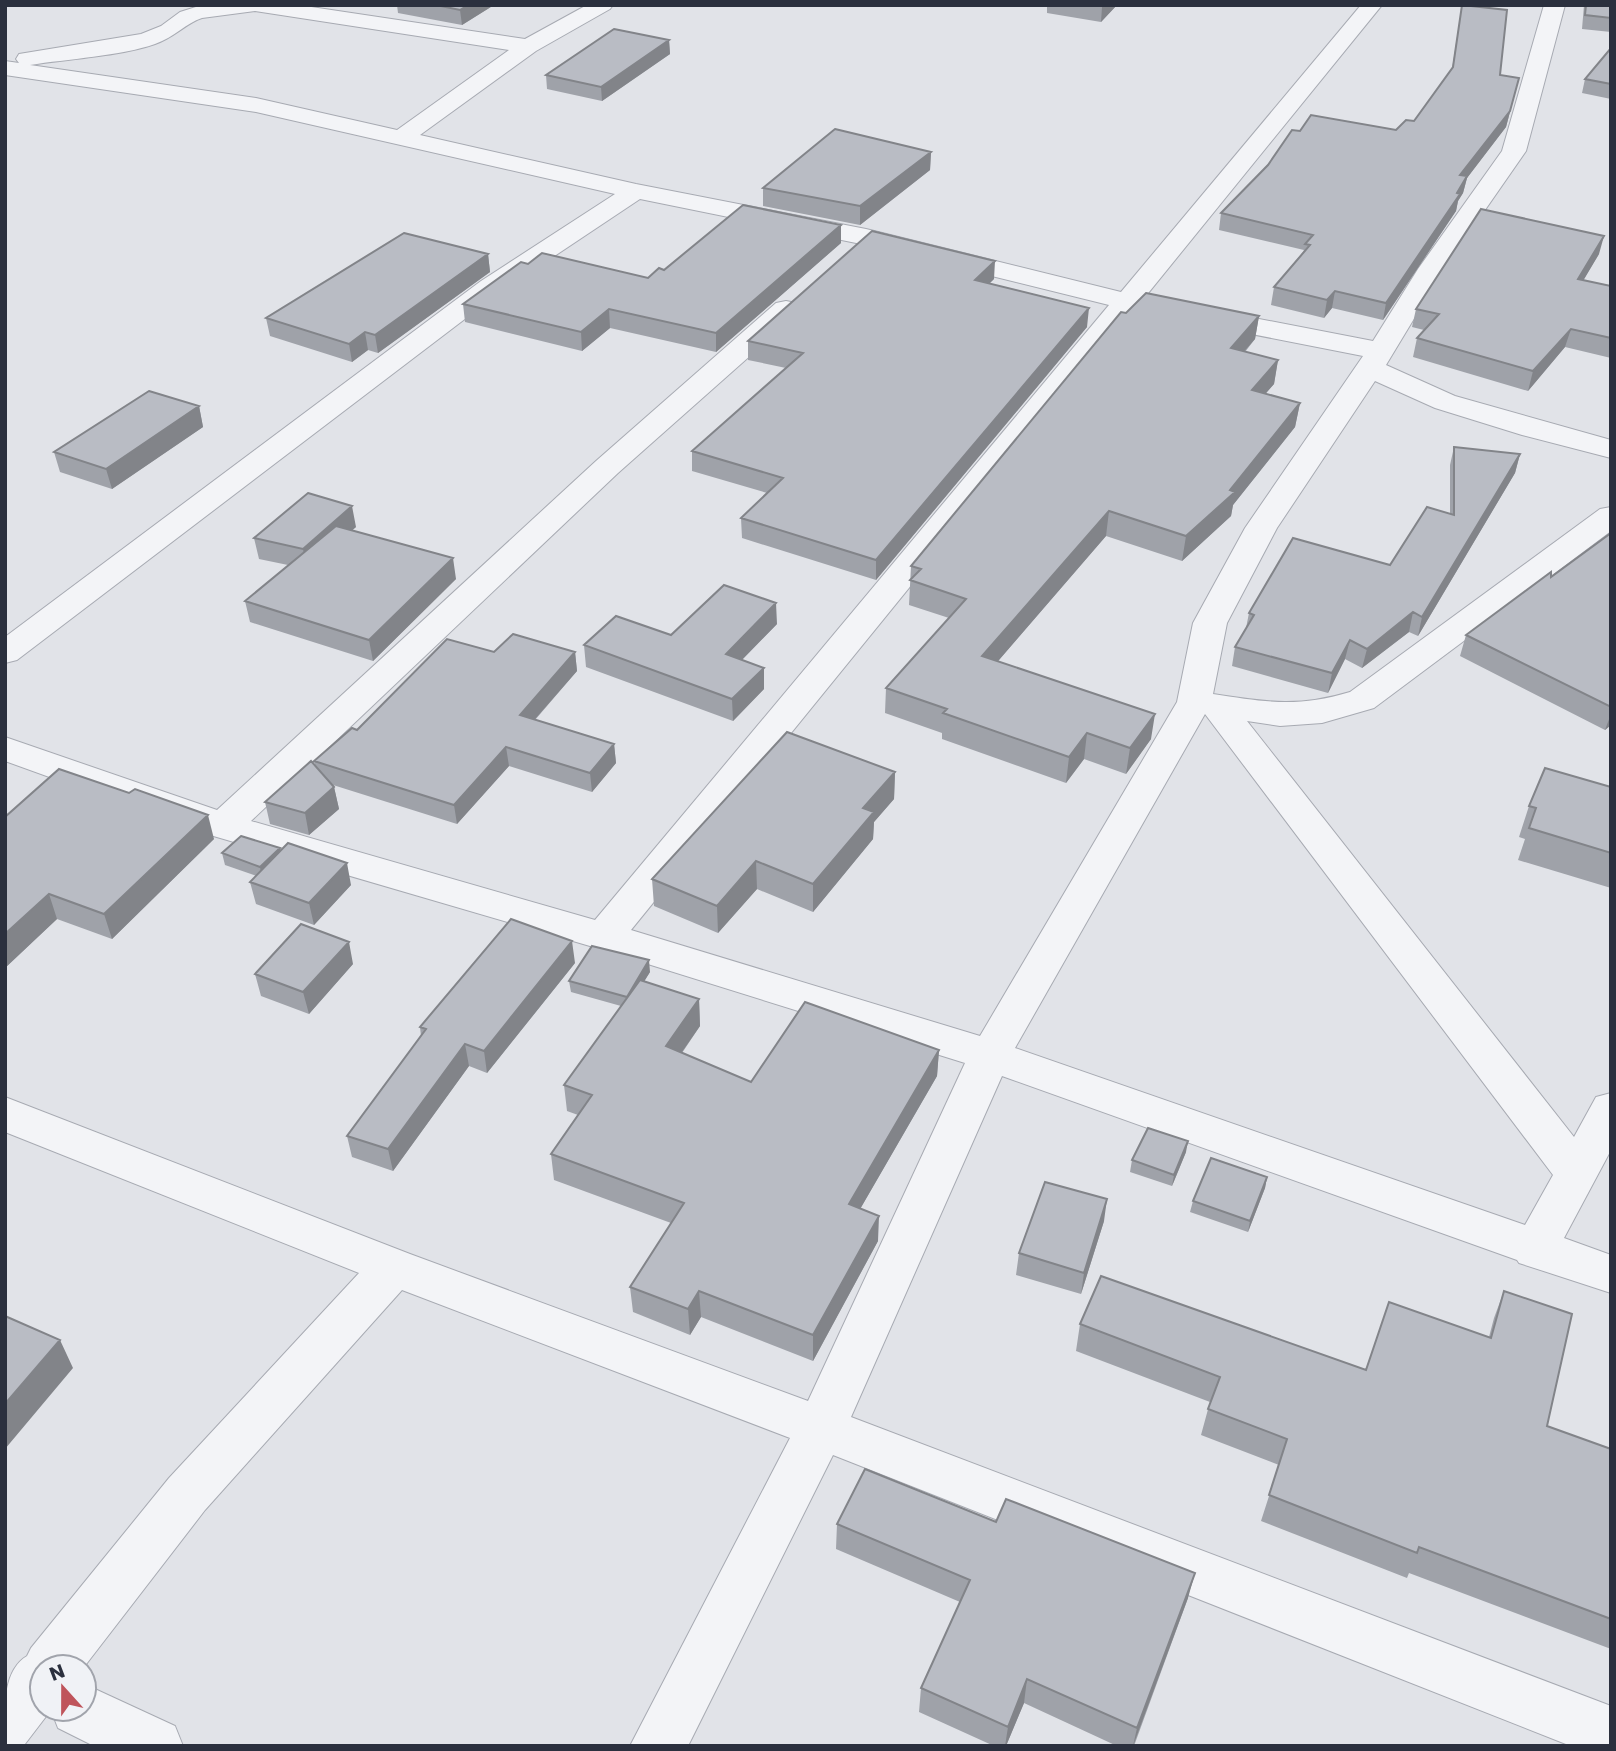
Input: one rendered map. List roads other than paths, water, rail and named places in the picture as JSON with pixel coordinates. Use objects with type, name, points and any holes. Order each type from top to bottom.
[{"type":"street","points":[[5,62],[146,40],[170,31],[187,16],[199,12],[255,5],[528,46]]},
{"type":"street","points":[[399,139],[528,46],[603,5]]},
{"type":"street","points":[[604,936],[1371,5]]},
{"type":"street","points":[[658,1746],[821,1428],[990,1055],[1206,704],[1210,623],[1261,528],[1375,360],[1431,270],[1514,151],[1555,5]]},
{"type":"street","points":[[5,68],[256,105],[636,191],[866,237],[1375,360],[1444,402],[1532,429],[1611,449]]},
{"type":"street","points":[[5,653],[489,287],[636,191]]},
{"type":"street","points":[[836,264],[866,237]]},
{"type":"street","points":[[222,826],[607,467],[807,291]]},
{"type":"street","points":[[1206,704],[1280,716],[1322,712],[1362,700],[1611,516]]},
{"type":"street","points":[[1206,704],[1576,1173]]},
{"type":"street","points":[[5,748],[222,826],[604,936],[990,1055],[1535,1250],[1611,1274]]},
{"type":"street","points":[[1535,1250],[1611,1110]]},
{"type":"street","points":[[5,1114],[394,1268],[821,1428],[1611,1734]]},
{"type":"street","points":[[65,1653],[187,1494],[394,1268]]},
{"type":"street","points":[[98,1719],[155,1746]]}]
